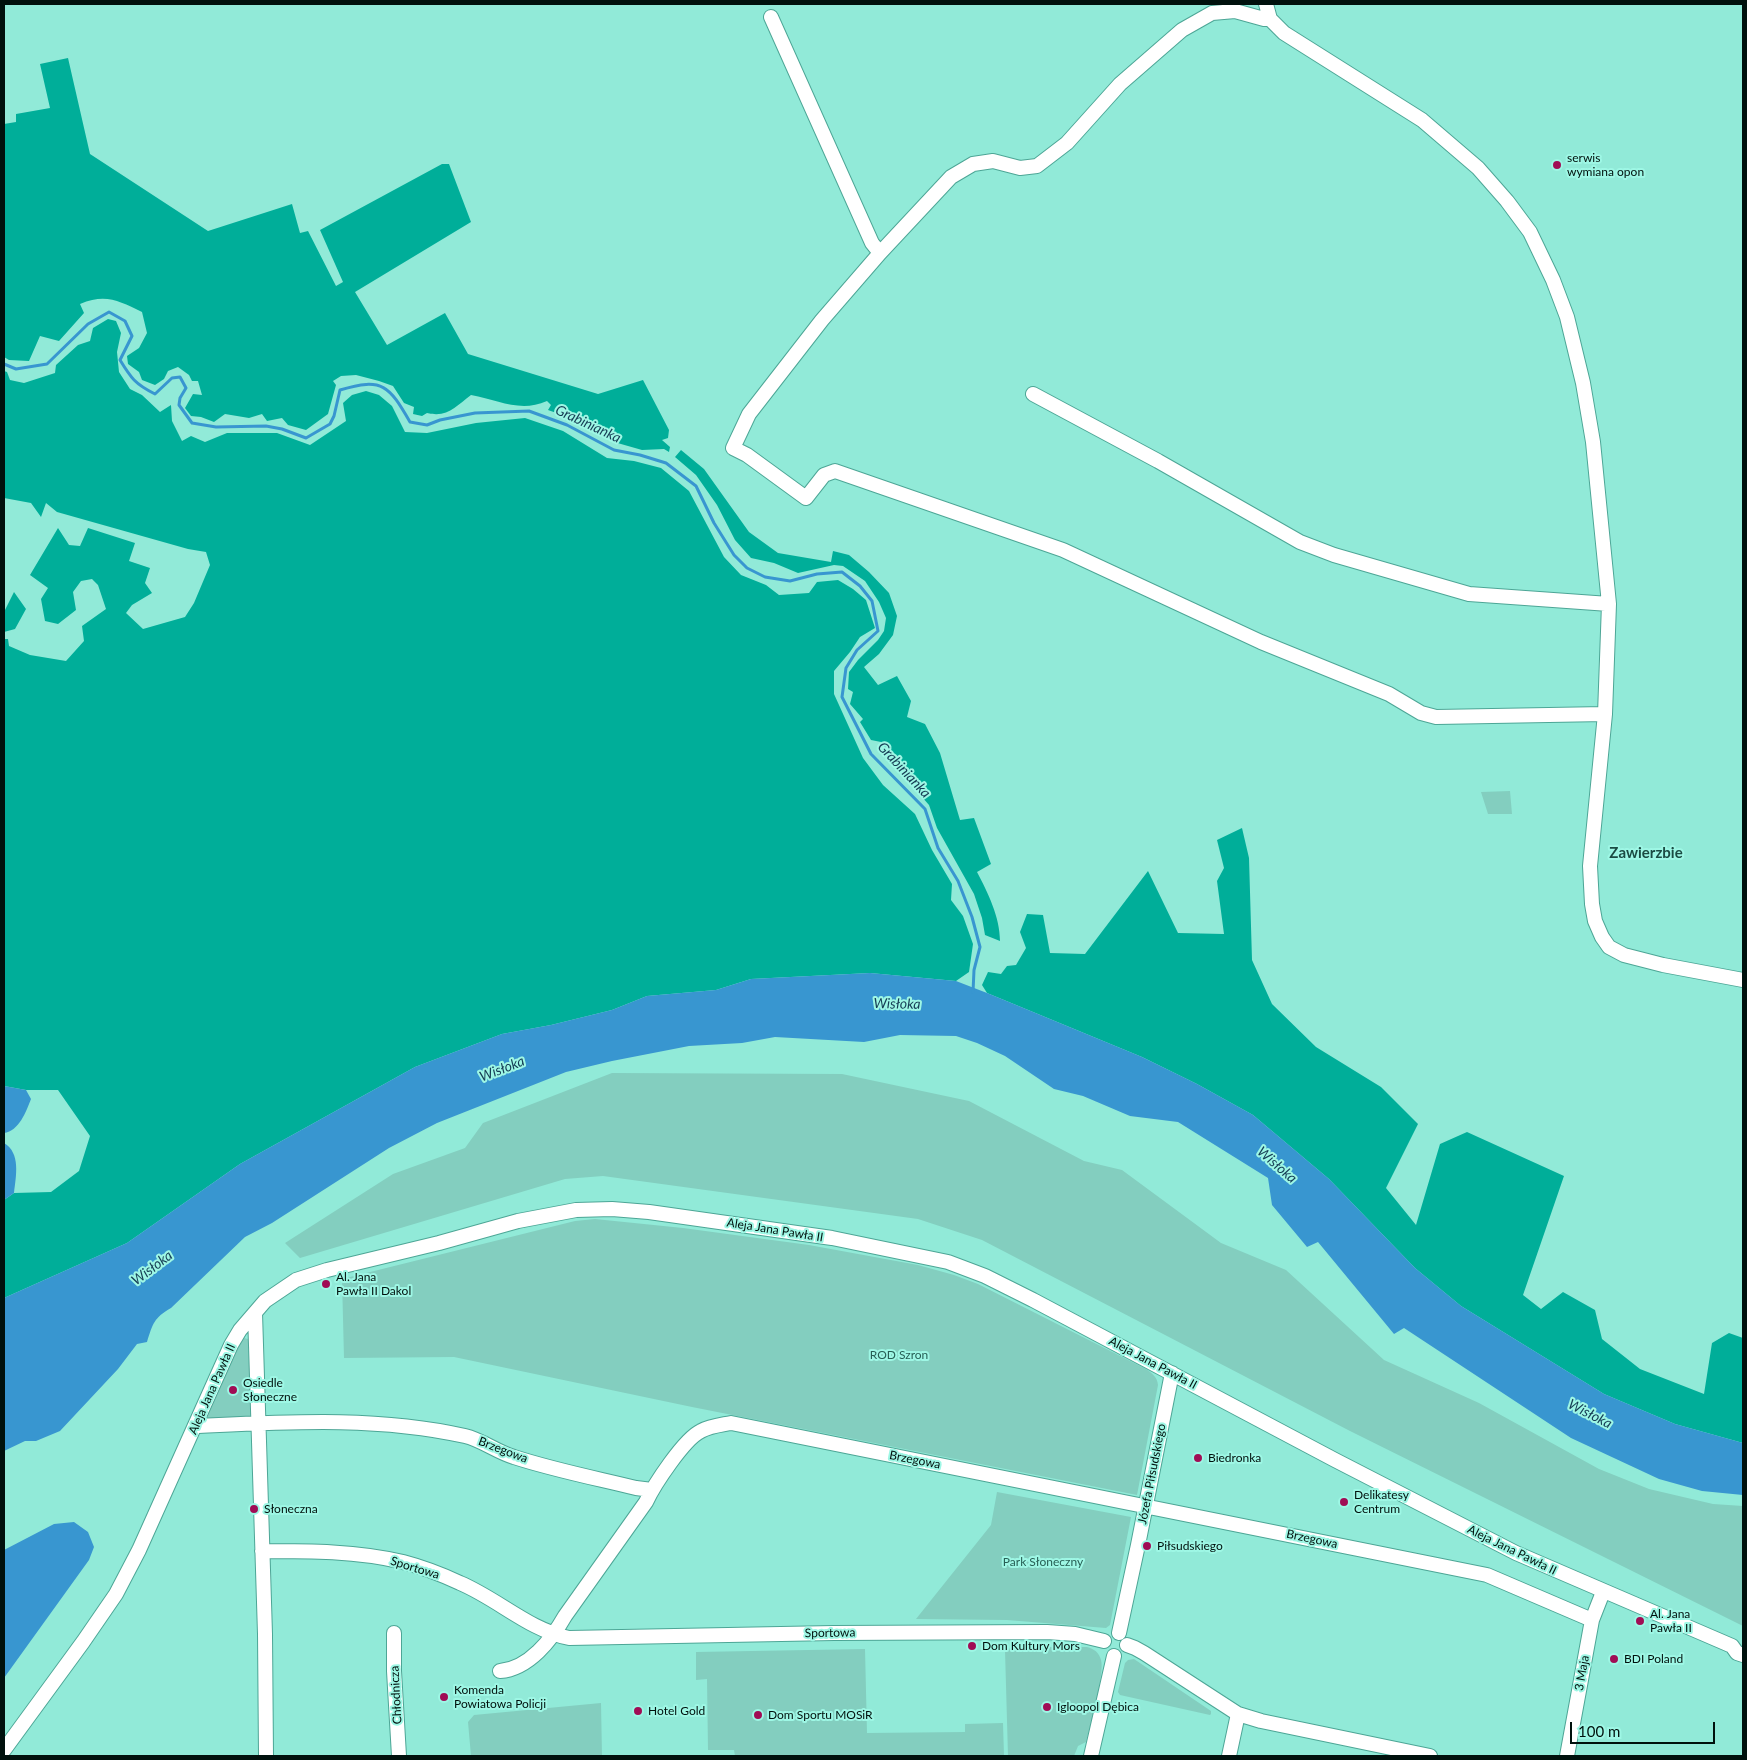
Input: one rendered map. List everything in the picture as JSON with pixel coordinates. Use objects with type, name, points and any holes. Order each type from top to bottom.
[{"type":"street","points":[[1266,4],[1270,19],[1284,33],[1422,120],[1478,168],[1507,201],[1530,232],[1553,280],[1567,317],[1583,383],[1593,442],[1609,604],[1604,714],[1590,866],[1595,921],[1602,937],[1612,950],[1624,956],[1743,980]]},
{"type":"street","points":[[1270,19],[1235,11],[1212,13],[1182,30],[1120,84],[1067,144],[1037,166],[1020,168],[993,161],[973,164],[951,177],[880,253],[822,320],[749,414],[733,448],[747,455],[806,498],[824,475],[835,471],[1055,547],[1261,642],[1389,694],[1422,714],[1436,718],[1604,714]]},
{"type":"street","points":[[771,17],[872,243],[880,253]]},
{"type":"street","points":[[1033,394],[1300,542],[1334,555],[1469,594],[1609,604]]},
{"type":"street","name":"Aleja Jana Pawła II","points":[[4,1750],[116,1594],[139,1550],[231,1345],[240,1330],[266,1301],[296,1280],[327,1270],[439,1243],[518,1221],[576,1210],[612,1209],[709,1220],[823,1237],[948,1262],[985,1276],[1516,1554],[1603,1592],[1737,1646],[1737,1653],[1743,1655]]},
{"type":"street","points":[[255,1313],[266,1756]]},
{"type":"street","name":"Józefa Piłsudskiego","points":[[1119,1633],[1172,1373]]},
{"type":"street","name":"Brzegowa","points":[[258,1424],[309,1421],[376,1424],[430,1430],[467,1437],[513,1457],[636,1488],[652,1490],[685,1445],[699,1432],[710,1427],[731,1423],[1487,1575],[1592,1620]]},
{"type":"street","points":[[195,1426],[258,1424]]},
{"type":"street","points":[[500,1671],[510,1670],[528,1660],[554,1635],[565,1616],[646,1502],[652,1490]]},
{"type":"street","name":"Sportowa","points":[[262,1551],[342,1552],[404,1562],[461,1583],[540,1629],[554,1635],[569,1638],[834,1633],[1047,1632],[1075,1634],[1104,1641]]},
{"type":"street","name":"3 Maja","points":[[1567,1756],[1592,1620],[1603,1592]]},
{"type":"street","name":"Chłodnicza","points":[[394,1633],[394,1671],[399,1756]]},
{"type":"street","points":[[1119,1633],[1125,1638],[1127,1645],[1124,1652],[1114,1656],[1106,1651],[1104,1641],[1108,1635],[1119,1633]]},
{"type":"street","points":[[1127,1645],[1144,1653],[1238,1714],[1261,1721],[1430,1756]]},
{"type":"street","points":[[1091,1756],[1114,1656]]},
{"type":"street","points":[[1228,1756],[1238,1714]]},
{"type":"green space","points":[[68,58],[90,154],[208,231],[292,204],[300,233],[308,231],[336,286],[343,282],[320,230],[442,164],[449,164],[471,222],[355,292],[387,345],[445,313],[468,354],[598,394],[643,380],[669,430],[668,438],[662,440],[670,447],[669,452],[664,449],[642,450],[614,442],[576,420],[548,410],[551,405],[547,401],[528,406],[518,406],[471,395],[456,407],[441,414],[427,413],[422,416],[413,414],[414,407],[404,403],[393,386],[356,375],[341,376],[333,381],[336,385],[328,414],[306,430],[288,425],[282,418],[267,421],[262,414],[249,418],[225,414],[214,422],[201,417],[191,416],[185,408],[193,394],[202,395],[198,381],[192,381],[189,375],[178,367],[168,371],[164,379],[155,385],[142,380],[139,372],[128,364],[127,356],[139,348],[147,333],[142,312],[119,302],[105,299],[97,299],[80,304],[84,313],[59,341],[40,336],[29,361],[9,360],[4,357],[4,124],[16,122],[16,114],[50,108],[40,64]]},
{"type":"green space","points":[[108,319],[116,321],[121,333],[117,352],[119,372],[130,389],[142,395],[160,412],[171,405],[172,421],[182,441],[191,436],[205,442],[227,433],[277,433],[310,445],[346,421],[343,403],[352,395],[366,391],[379,395],[392,406],[405,432],[427,433],[476,423],[525,418],[563,431],[607,458],[634,461],[661,468],[689,491],[724,557],[741,575],[766,585],[779,595],[809,593],[817,582],[838,580],[853,589],[866,600],[875,628],[860,637],[834,671],[834,694],[863,758],[883,785],[915,814],[932,850],[952,884],[951,900],[963,916],[973,944],[969,972],[956,981],[870,973],[751,979],[716,990],[647,996],[612,1010],[551,1025],[502,1034],[415,1067],[240,1164],[127,1243],[4,1298],[4,1200],[14,1193],[51,1192],[79,1171],[90,1136],[58,1090],[26,1090],[4,1086],[4,639],[8,639],[9,646],[30,655],[66,661],[84,641],[82,626],[106,609],[98,585],[92,579],[81,581],[73,592],[76,610],[58,624],[45,621],[41,599],[48,588],[30,575],[58,528],[69,545],[80,546],[88,528],[135,543],[129,561],[150,568],[145,583],[152,593],[132,605],[126,613],[143,629],[185,617],[194,603],[210,565],[206,552],[188,549],[57,512],[46,503],[41,517],[31,503],[4,498],[4,371],[7,372],[10,380],[24,383],[55,373],[56,365],[78,345],[90,341],[93,328]]},
{"type":"green space","points":[[681,450],[704,469],[749,532],[778,553],[831,562],[833,551],[849,555],[889,593],[897,616],[893,635],[879,654],[864,667],[878,685],[897,676],[911,701],[907,717],[925,724],[940,753],[960,820],[974,818],[991,864],[977,872],[996,914],[1000,941],[985,935],[982,918],[974,894],[937,828],[929,805],[894,765],[881,742],[871,740],[860,722],[863,719],[850,704],[853,692],[848,689],[849,672],[884,631],[886,618],[879,602],[865,581],[843,566],[834,565],[798,573],[774,563],[751,558],[735,540],[717,505],[696,475],[675,457]]},
{"type":"green space","points":[[14,592],[26,609],[15,629],[4,632],[4,612]]},
{"type":"green space","points":[[1510,791],[1512,814],[1488,814],[1481,792]]},
{"type":"green space","points":[[1242,828],[1249,858],[1252,960],[1272,1004],[1316,1047],[1381,1087],[1418,1124],[1386,1188],[1416,1225],[1440,1144],[1467,1132],[1564,1176],[1523,1295],[1541,1309],[1563,1292],[1595,1310],[1602,1339],[1640,1369],[1704,1394],[1712,1343],[1729,1333],[1743,1338],[1743,1443],[1675,1424],[1604,1394],[1461,1306],[1415,1268],[1329,1179],[1253,1115],[1197,1084],[1142,1057],[987,993],[982,985],[988,972],[1001,974],[1007,966],[1016,965],[1026,948],[1020,932],[1027,914],[1043,915],[1050,953],[1085,954],[1148,871],[1178,933],[1224,934],[1217,881],[1224,868],[1217,840]]},
{"type":"green space","points":[[612,1073],[842,1074],[969,1101],[1084,1161],[1122,1170],[1221,1243],[1286,1270],[1384,1360],[1479,1403],[1599,1469],[1649,1489],[1713,1504],[1743,1506],[1743,1626],[1350,1431],[982,1240],[918,1219],[603,1176],[565,1179],[300,1258],[285,1243],[393,1174],[465,1148],[483,1123]]},
{"type":"green space","name":"ROD Szron","points":[[595,1219],[683,1228],[809,1245],[918,1265],[978,1284],[1146,1369],[1157,1380],[1158,1385],[1137,1495],[692,1407],[454,1357],[344,1358],[342,1279],[575,1221]]},
{"type":"green space","points":[[244,1338],[248,1339],[251,1414],[248,1419],[208,1419],[206,1415],[234,1354]]},
{"type":"green space","name":"Park Słoneczny","points":[[997,1492],[1131,1517],[1110,1625],[1106,1628],[1007,1620],[916,1619],[991,1525]]},
{"type":"green space","points":[[1014,1647],[1087,1647],[1098,1653],[1102,1667],[1094,1712],[1086,1742],[1078,1746],[1074,1756],[1008,1756],[1005,1650]]},
{"type":"green space","points":[[865,1649],[867,1733],[965,1732],[965,1724],[1003,1723],[1004,1756],[735,1756],[734,1750],[708,1750],[707,1679],[696,1680],[696,1652]]},
{"type":"green space","points":[[1134,1659],[1211,1711],[1211,1714],[1120,1695],[1118,1692],[1125,1663],[1128,1660]]},
{"type":"green space","points":[[601,1703],[602,1756],[471,1756],[468,1722],[474,1715]]},
{"type":"water","name":"Wisłoka","points":[[870,973],[956,981],[1142,1057],[1197,1084],[1253,1115],[1329,1179],[1415,1268],[1461,1306],[1604,1394],[1675,1424],[1743,1443],[1743,1495],[1702,1491],[1659,1479],[1571,1438],[1404,1328],[1394,1334],[1318,1242],[1307,1247],[1272,1205],[1268,1178],[1178,1122],[1130,1116],[1083,1096],[1054,1089],[1005,1056],[956,1036],[900,1035],[864,1042],[775,1037],[742,1043],[689,1046],[566,1072],[437,1123],[389,1148],[272,1223],[245,1237],[171,1308],[158,1318],[147,1342],[137,1344],[118,1369],[60,1431],[36,1441],[25,1441],[4,1451],[4,1298],[127,1243],[240,1164],[415,1067],[502,1034],[551,1025],[612,1010],[647,996],[716,990],[751,979]]},
{"type":"water","points":[[4,1086],[26,1090],[31,1099],[18,1125],[4,1133]]},
{"type":"water","points":[[4,1143],[13,1153],[16,1172],[14,1193],[4,1200]]},
{"type":"water","points":[[74,1522],[88,1532],[94,1547],[89,1560],[4,1678],[4,1550],[54,1524]]},
{"type":"waterway","name":"Grabinianka","points":[[4,364],[16,369],[47,364],[88,324],[109,312],[125,321],[132,336],[120,360],[131,376],[138,384],[155,394],[172,378],[180,377],[186,388],[180,398],[179,405],[192,423],[216,427],[266,426],[282,429],[306,438],[330,424],[334,416],[340,390],[366,384],[376,385],[390,393],[410,422],[427,425],[440,420],[475,413],[529,411],[567,425],[614,450],[666,463],[696,486],[714,523],[734,555],[747,568],[765,577],[790,581],[817,574],[842,572],[860,586],[872,601],[878,631],[857,650],[846,668],[842,697],[871,754],[925,809],[938,848],[958,881],[972,917],[980,947],[974,970],[973,992]]},
{"type":"place","name":"serwis wymiana opon","points":[[1557,165]]},
{"type":"place","name":"Al. Jana Pawła II Dakol","points":[[326,1284]]},
{"type":"place","name":"Osiedle Słoneczne","points":[[233,1390]]},
{"type":"place","name":"Biedronka","points":[[1198,1458]]},
{"type":"place","name":"Delikatesy Centrum","points":[[1344,1502]]},
{"type":"place","name":"Słoneczna","points":[[254,1509]]},
{"type":"place","name":"Piłsudskiego","points":[[1147,1546]]},
{"type":"place","name":"Al. Jana Pawła II","points":[[1640,1621]]},
{"type":"place","name":"Dom Kultury Mors","points":[[972,1646]]},
{"type":"place","name":"BDI Poland","points":[[1614,1659]]},
{"type":"place","name":"Komenda Powiatowa Policji","points":[[444,1697]]},
{"type":"place","name":"Igloopol Dębica","points":[[1047,1707]]},
{"type":"place","name":"Hotel Gold","points":[[638,1711]]},
{"type":"place","name":"Dom Sportu MOSiR","points":[[758,1715]]},
{"type":"district","name":"Zawierzbie","points":[[1646,853]]}]
